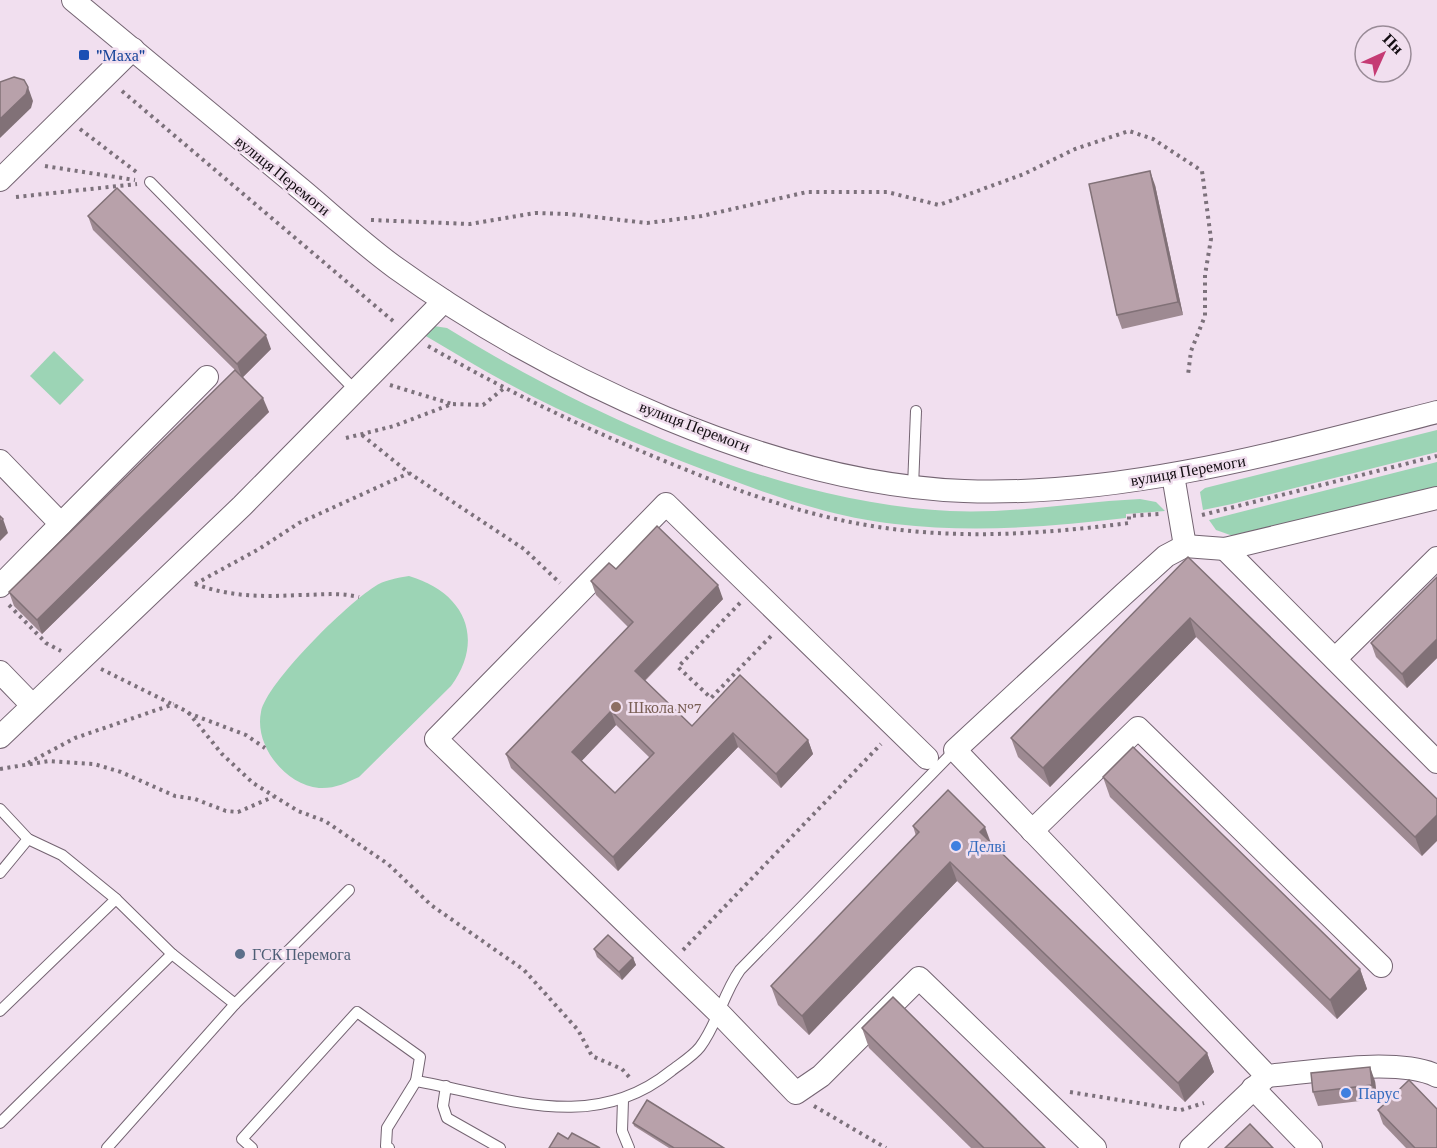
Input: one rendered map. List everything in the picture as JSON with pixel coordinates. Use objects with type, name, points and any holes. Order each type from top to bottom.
[{"type":"street","name":"вулиця Перемоги","points":[[73,0],[392,265],[444,301],[530,353],[616,395],[708,434],[816,469],[863,480],[913,487],[964,491],[1014,491],[1173,475],[1242,461],[1437,412]]},
{"type":"street","points":[[6,188],[18,161],[133,50]]},
{"type":"street","points":[[0,737],[242,506],[444,301]]},
{"type":"street","points":[[4,594],[61,524],[207,377]]},
{"type":"street","points":[[0,461],[61,524]]},
{"type":"street","points":[[1173,475],[1185,546]]},
{"type":"street","points":[[1311,1148],[1254,1087],[1032,831],[955,750],[1133,585],[1166,556],[1185,546],[1225,549],[1437,498]]},
{"type":"street","points":[[927,759],[666,504],[436,739],[720,1014],[796,1093],[821,1076],[919,978],[1095,1148]]},
{"type":"street","points":[[1225,549],[1437,762]]},
{"type":"street","points":[[1335,659],[1437,558]]},
{"type":"street","points":[[0,672],[32,704]]},
{"type":"street","points":[[1032,831],[1138,728],[1381,966]]},
{"type":"street","points":[[1191,1148],[1254,1087],[1391,1066],[1414,1068],[1437,1076]]},
{"type":"lane","points":[[150,182],[361,385]]},
{"type":"lane","points":[[913,487],[916,411]]},
{"type":"lane","points":[[416,1081],[526,1104],[591,1107],[638,1094],[699,1049],[720,1014],[730,984],[740,970],[955,750]]},
{"type":"lane","points":[[0,809],[28,839],[62,855],[116,899],[172,954],[235,1004]]},
{"type":"lane","points":[[0,873],[28,839]]},
{"type":"lane","points":[[107,1148],[235,1004],[349,890]]},
{"type":"lane","points":[[0,1011],[116,899]]},
{"type":"lane","points":[[0,1123],[172,954]]},
{"type":"lane","points":[[252,1148],[242,1139],[357,1012],[420,1057],[416,1081],[387,1128],[387,1147]]},
{"type":"lane","points":[[446,1086],[443,1106],[447,1118],[500,1148]]},
{"type":"lane","points":[[623,1100],[622,1131],[629,1148]]},
{"type":"path","points":[[104,76],[410,336],[503,389],[587,430],[723,485],[814,514],[872,526],[958,534],[1059,532],[1129,523],[1129,516],[1166,513],[1180,516],[1210,513],[1437,456]]},
{"type":"path","points":[[63,116],[150,182]]},
{"type":"path","points":[[340,222],[384,219],[470,224],[535,213],[558,213],[647,223],[702,216],[807,192],[887,192],[939,205],[1024,174],[1075,148],[1129,131],[1153,139],[1202,171],[1211,239],[1205,275],[1205,316],[1191,351],[1188,375]]},
{"type":"path","points":[[18,161],[150,182]]},
{"type":"path","points":[[6,188],[150,182]]},
{"type":"path","points":[[361,385],[452,404],[483,405],[503,389]]},
{"type":"path","points":[[346,438],[362,435],[452,404]]},
{"type":"path","points":[[362,435],[409,474],[524,549],[574,596]]},
{"type":"path","points":[[359,597],[322,593],[302,596],[222,594],[194,584],[259,549],[299,523],[409,474]]},
{"type":"path","points":[[4,594],[46,643],[188,712],[246,735],[265,748]]},
{"type":"path","points":[[750,608],[742,600],[678,667],[711,698],[775,632]]},
{"type":"path","points":[[25,765],[49,749],[75,738],[174,704]]},
{"type":"path","points":[[188,712],[222,754],[273,797],[348,834],[388,864],[431,905],[458,926],[524,970],[579,1030],[592,1056],[622,1068],[638,1094]]},
{"type":"path","points":[[668,966],[886,739]]},
{"type":"path","points":[[0,769],[49,761],[94,764],[121,772],[175,796],[195,799],[226,811],[238,812],[273,797]]},
{"type":"path","points":[[1068,1092],[1181,1110],[1254,1087]]},
{"type":"path","points":[[796,1093],[827,1116],[886,1148]]},
{"type":"green space","points":[[434,326],[447,328],[562,393],[688,450],[754,473],[820,491],[885,504],[950,511],[998,511],[1140,499],[1156,502],[1165,511],[1126,514],[1126,518],[1068,524],[1011,528],[953,528],[871,521],[823,510],[707,471],[556,408],[424,335]]},
{"type":"green space","points":[[54,351],[84,380],[60,405],[30,376]]},
{"type":"green space","points":[[1437,430],[1437,452],[1203,510],[1200,492],[1205,488]]},
{"type":"green space","points":[[1437,462],[1437,488],[1233,536],[1216,530],[1209,520]]},
{"type":"green space","points":[[409,576],[428,583],[444,593],[456,605],[464,619],[468,634],[467,651],[462,668],[451,686],[359,777],[330,788],[319,788],[295,780],[275,761],[262,737],[261,712],[266,699],[292,664],[346,609],[378,585]]},
{"type":"building","points":[[14,77],[24,80],[28,87],[26,94],[0,119],[0,82]]},
{"type":"building","points":[[1150,171],[1178,302],[1117,315],[1089,184]]},
{"type":"building","points":[[117,188],[266,335],[237,364],[88,216]]},
{"type":"building","points":[[235,370],[263,398],[37,620],[9,592]]},
{"type":"building","name":"Школа №7","points":[[657,526],[718,585],[635,671],[692,726],[740,675],[808,740],[776,774],[733,733],[613,857],[506,754],[633,622],[591,581],[609,563],[616,569]],"holes":[[[611,711],[654,753],[615,793],[572,752]]]},
{"type":"building","points":[[1188,557],[1437,799],[1437,815],[1415,837],[1190,618],[1043,768],[1011,738]]},
{"type":"building","points":[[1437,577],[1437,639],[1402,674],[1371,643]]},
{"type":"building","points":[[1133,747],[1360,969],[1330,1000],[1103,777]]},
{"type":"building","points":[[948,790],[985,827],[980,832],[1207,1053],[1178,1083],[950,862],[802,1016],[771,986],[919,832],[913,826]]},
{"type":"building","points":[[608,935],[633,958],[619,972],[594,949]]},
{"type":"building","points":[[893,997],[1045,1148],[984,1148],[862,1028]]},
{"type":"building","points":[[1370,1067],[1372,1085],[1313,1092],[1311,1073]]},
{"type":"building","points":[[1409,1080],[1437,1109],[1437,1148],[1415,1148],[1378,1110]]},
{"type":"building","points":[[647,1100],[724,1148],[674,1148],[633,1123]]},
{"type":"building","points":[[1250,1124],[1273,1148],[1225,1148]]},
{"type":"building","points":[[558,1133],[568,1139],[572,1133],[600,1148],[549,1148]]},
{"type":"place","name":"\"Маха\"","points":[[84,55]]},
{"type":"place","name":"Школа №7","points":[[616,707]]},
{"type":"place","name":"Делві","points":[[956,846]]},
{"type":"place","name":"ГСК Перемога","points":[[240,954]]},
{"type":"place","name":"Парус","points":[[1346,1093]]}]
